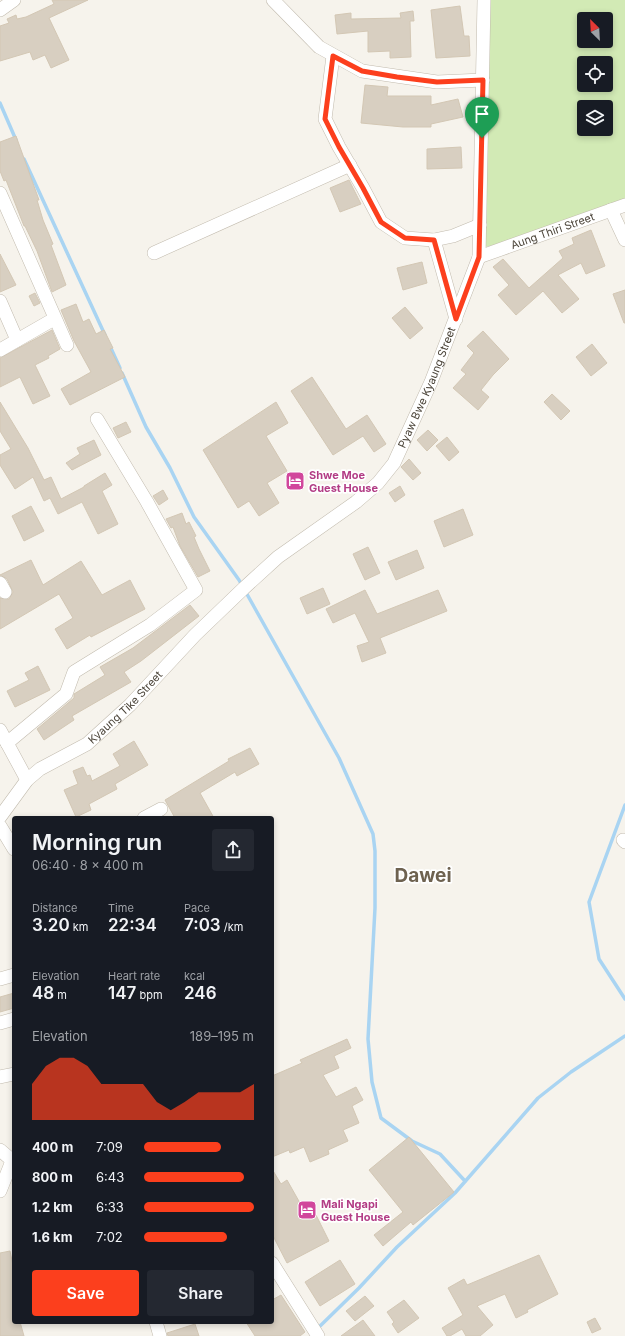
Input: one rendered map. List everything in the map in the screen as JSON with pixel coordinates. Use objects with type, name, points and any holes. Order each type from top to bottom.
[{"type":"street","points":[[0,10],[14,0]]},
{"type":"street","points":[[273,0],[319,47],[362,71],[437,82],[483,80]]},
{"type":"street","name":"Pyaw Bwe Kyaung Street","points":[[244,588],[278,557],[334,519],[378,483],[394,463],[431,382],[479,257],[484,0]]},
{"type":"street","points":[[333,56],[325,119],[381,222],[405,238],[434,240],[453,236],[480,225]]},
{"type":"street","points":[[154,253],[350,165]]},
{"type":"street","points":[[0,194],[5,222],[67,345]]},
{"type":"street","name":"Aung Thiri Street","points":[[479,257],[625,205]]},
{"type":"street","points":[[611,210],[625,240]]},
{"type":"street","points":[[434,240],[456,319]]},
{"type":"street","points":[[0,301],[17,340]]},
{"type":"street","points":[[0,350],[54,319]]},
{"type":"street","points":[[7,743],[66,694],[74,672],[150,625],[196,590],[147,502],[97,419]]},
{"type":"street","name":"Kyaung Tike Street","points":[[0,818],[28,780],[40,769],[87,744],[130,704],[195,635],[244,588]]},
{"type":"street","points":[[0,730],[28,780]]},
{"type":"street","points":[[147,816],[161,808]]},
{"type":"street","points":[[0,826],[12,845]]},
{"type":"street","points":[[0,979],[12,976]]},
{"type":"street","points":[[0,1023],[12,1020]]},
{"type":"street","points":[[0,1077],[12,1074]]},
{"type":"street","points":[[0,1150],[12,1160]]},
{"type":"street","points":[[0,1191],[12,1163]]},
{"type":"street","points":[[274,1266],[318,1336]]},
{"type":"street","points":[[157,1324],[160,1336]]},
{"type":"green space","points":[[487,0],[625,0],[625,199],[500,244],[485,247]]},
{"type":"building","points":[[52,0],[88,0],[49,18],[69,60],[51,68],[45,55],[33,60],[30,52],[0,61],[0,26],[9,23],[7,19],[16,15],[17,19],[26,17],[54,4]]},
{"type":"building","points":[[460,6],[464,36],[469,36],[470,56],[436,58],[431,10]]},
{"type":"building","points":[[413,11],[414,21],[410,21],[411,57],[390,58],[390,51],[368,52],[368,31],[337,34],[335,15],[351,13],[351,19],[401,18],[400,13]]},
{"type":"building","points":[[365,85],[388,87],[387,96],[431,96],[431,105],[458,99],[463,117],[431,124],[431,127],[403,127],[361,123]]},
{"type":"building","points":[[16,136],[39,200],[37,200],[43,220],[53,244],[51,245],[66,285],[52,292],[37,251],[24,226],[6,180],[4,181],[0,171],[0,142]]},
{"type":"building","points":[[461,147],[462,168],[427,169],[427,149]]},
{"type":"building","points":[[349,180],[361,204],[340,212],[330,188]]},
{"type":"building","points":[[591,230],[605,266],[586,274],[581,263],[558,275],[579,299],[562,313],[543,291],[516,315],[498,295],[509,285],[493,267],[503,259],[529,288],[563,258],[559,251],[574,244],[572,238]]},
{"type":"building","points":[[0,254],[16,285],[0,292]]},
{"type":"building","points":[[422,262],[427,283],[403,290],[397,268]]},
{"type":"building","points":[[625,290],[625,323],[624,323],[613,294]]},
{"type":"building","points":[[35,293],[40,303],[34,306],[29,296]]},
{"type":"building","points":[[76,304],[83,322],[89,319],[96,334],[104,330],[113,348],[110,349],[125,377],[70,405],[61,389],[91,372],[74,341],[61,310]]},
{"type":"building","points":[[405,307],[423,328],[410,339],[392,318]]},
{"type":"building","points":[[52,330],[60,349],[48,356],[49,358],[35,365],[50,396],[33,404],[20,377],[0,387],[0,358]]},
{"type":"building","points":[[483,331],[509,359],[481,390],[489,397],[478,410],[453,388],[466,374],[461,370],[474,353],[467,346]]},
{"type":"building","points":[[592,344],[607,363],[591,376],[576,357]]},
{"type":"building","points":[[312,377],[346,429],[367,415],[386,444],[374,452],[363,436],[333,455],[291,391]]},
{"type":"building","points":[[552,394],[570,411],[561,420],[544,402]]},
{"type":"building","points":[[0,402],[28,448],[44,480],[51,477],[61,499],[84,487],[105,473],[112,485],[102,491],[118,524],[98,534],[82,502],[58,514],[50,498],[44,501],[33,477],[15,489],[0,465],[0,455],[11,449],[0,431]]},
{"type":"building","points":[[276,402],[288,423],[266,436],[287,471],[267,483],[279,503],[259,516],[249,501],[238,508],[203,450]]},
{"type":"building","points":[[126,422],[131,432],[118,438],[113,428]]},
{"type":"building","points":[[428,430],[438,440],[427,451],[417,440]]},
{"type":"building","points":[[447,437],[459,452],[449,461],[436,446]]},
{"type":"building","points":[[94,440],[101,455],[72,470],[66,463],[80,454],[77,448]]},
{"type":"building","points":[[409,459],[421,473],[413,480],[401,467]]},
{"type":"building","points":[[400,486],[405,495],[395,502],[389,493]]},
{"type":"building","points":[[163,490],[168,499],[159,505],[153,496]]},
{"type":"building","points":[[31,506],[44,531],[24,541],[12,516]]},
{"type":"building","points":[[463,509],[473,535],[444,547],[434,521]]},
{"type":"building","points":[[182,513],[186,524],[189,522],[196,536],[194,537],[210,571],[198,577],[180,546],[173,527],[171,528],[166,519]]},
{"type":"building","points":[[368,547],[380,573],[365,580],[353,554]]},
{"type":"building","points":[[417,550],[424,568],[396,580],[388,562]]},
{"type":"building","points":[[31,560],[43,585],[81,561],[102,595],[130,580],[145,609],[91,637],[90,635],[67,649],[55,629],[73,618],[59,594],[0,629],[0,598],[9,599],[13,592],[7,579],[0,575]]},
{"type":"building","points":[[323,588],[330,604],[307,614],[300,598]]},
{"type":"building","points":[[365,590],[377,614],[438,590],[447,611],[380,638],[386,653],[362,662],[357,646],[369,642],[355,613],[333,623],[326,609]]},
{"type":"building","points":[[190,605],[199,616],[141,661],[124,672],[131,682],[72,716],[74,720],[44,740],[37,729],[74,698],[74,694],[105,675],[100,667],[133,648]]},
{"type":"building","points":[[38,666],[50,690],[15,707],[7,691],[29,680],[25,673]]},
{"type":"building","points":[[134,741],[148,765],[115,784],[117,789],[89,804],[91,810],[76,816],[64,790],[78,784],[73,771],[83,767],[87,776],[90,775],[92,781],[120,766],[113,754]]},
{"type":"building","points":[[250,748],[259,764],[237,776],[235,772],[200,793],[213,816],[174,816],[165,800],[229,761],[228,759]]},
{"type":"building","points":[[12,994],[12,1009],[0,1012],[0,997]]},
{"type":"building","points":[[347,1039],[351,1048],[334,1056],[339,1068],[323,1075],[336,1097],[356,1087],[363,1100],[352,1106],[359,1123],[343,1130],[348,1141],[328,1150],[329,1154],[310,1162],[304,1147],[290,1153],[289,1150],[274,1156],[274,1075],[302,1063],[300,1060]]},
{"type":"building","points":[[409,1137],[454,1192],[413,1225],[411,1222],[383,1246],[374,1235],[403,1212],[369,1170]]},
{"type":"building","points":[[274,1172],[281,1184],[287,1180],[309,1219],[316,1215],[329,1241],[287,1263],[274,1238]]},
{"type":"building","points":[[10,1251],[12,1260],[12,1324],[21,1324],[24,1336],[0,1336],[0,1253]]},
{"type":"building","points":[[539,1255],[558,1294],[527,1310],[528,1312],[516,1318],[505,1294],[477,1306],[493,1325],[480,1336],[466,1336],[462,1329],[450,1336],[447,1336],[442,1328],[463,1315],[448,1288],[464,1279],[467,1285]]},
{"type":"building","points":[[340,1260],[355,1284],[320,1306],[305,1282]]},
{"type":"building","points":[[281,1295],[305,1332],[300,1336],[255,1336],[247,1324],[274,1324],[274,1299]]},
{"type":"building","points":[[365,1296],[374,1306],[355,1321],[346,1311]]},
{"type":"building","points":[[404,1300],[419,1318],[398,1333],[392,1324],[394,1322],[387,1312]]},
{"type":"building","points":[[595,1318],[601,1329],[592,1333],[587,1322]]},
{"type":"building","points":[[363,1320],[375,1336],[341,1336]]},
{"type":"building","points":[[195,1324],[199,1336],[168,1336],[167,1333]]},
{"type":"waterway","points":[[0,103],[16,140]]},
{"type":"waterway","points":[[24,159],[105,335]]},
{"type":"waterway","points":[[109,344],[120,368]]},
{"type":"waterway","points":[[122,373],[146,427],[170,468],[194,517],[239,580],[339,758],[373,834],[375,851],[375,908],[368,1039],[372,1082],[381,1118],[412,1141],[440,1154],[465,1181]]},
{"type":"waterway","points":[[625,805],[589,902],[599,959],[625,999]]},
{"type":"waterway","points":[[317,1329],[359,1288],[397,1247],[455,1193],[538,1098],[571,1072],[625,1036]]},
{"type":"place","name":"Shwe Moe Guest House","points":[[295,481]]},
{"type":"place","name":"Mali Ngapi Guest House","points":[[307,1210]]},
{"type":"district","name":"Dawei","points":[[423,875]]},
{"type":"route","points":[[333,56],[362,71],[397,77],[437,82],[483,80],[482,138],[479,257],[456,319],[434,240],[405,238],[381,222],[325,119],[333,56]]}]
